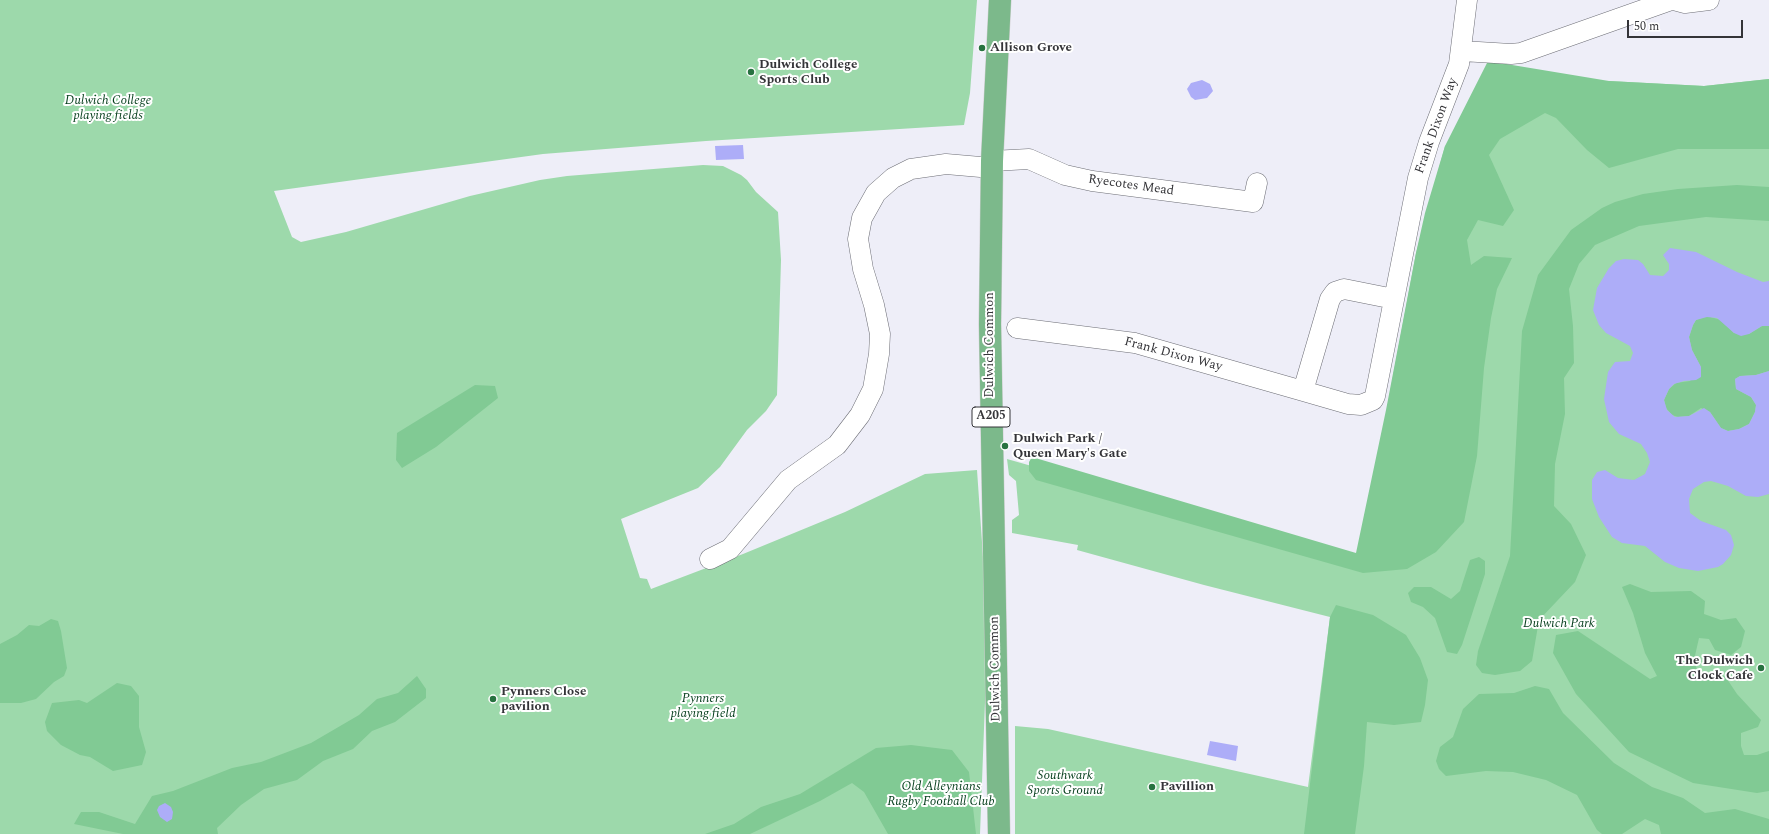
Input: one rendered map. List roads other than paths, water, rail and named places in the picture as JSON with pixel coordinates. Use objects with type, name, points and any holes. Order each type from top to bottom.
[{"type":"highway","name":"Dulwich Common","points":[[999,834],[990,369],[992,165],[1000,0]]},
{"type":"street","name":"Frank Dixon Way","points":[[1017,328],[1135,343],[1348,404],[1361,405],[1373,400],[1418,178],[1429,142],[1455,76],[1462,51],[1467,0]]},
{"type":"street","points":[[1462,51],[1521,53],[1671,0]]},
{"type":"street","points":[[1674,0],[1685,3],[1709,0]]},
{"type":"street","name":"Ryecotes Mead","points":[[992,165],[1029,159],[1065,174],[1092,181],[1253,202],[1257,183]]},
{"type":"street","points":[[710,559],[730,549],[788,480],[837,445],[860,415],[873,389],[879,354],[880,334],[874,305],[863,269],[858,239],[862,218],[876,193],[893,178],[912,169],[946,164],[992,165]]},
{"type":"street","points":[[1303,391],[1330,299],[1335,292],[1344,289],[1394,299]]},
{"type":"water","points":[[1202,80],[1210,84],[1213,91],[1207,98],[1195,100],[1191,97],[1187,89],[1191,83]]},
{"type":"water","points":[[743,145],[744,159],[716,160],[715,146]]},
{"type":"water","points":[[1670,248],[1696,252],[1737,272],[1763,282],[1769,281],[1769,326],[1762,326],[1749,334],[1741,336],[1734,333],[1717,318],[1707,317],[1696,320],[1689,337],[1692,350],[1701,367],[1701,377],[1696,380],[1674,384],[1669,389],[1664,400],[1667,410],[1675,417],[1689,416],[1704,408],[1710,412],[1721,428],[1728,431],[1739,429],[1749,424],[1755,412],[1756,405],[1751,397],[1736,389],[1735,379],[1740,376],[1756,375],[1769,371],[1769,494],[1758,497],[1746,496],[1728,486],[1711,481],[1704,482],[1693,489],[1689,499],[1690,513],[1701,521],[1726,530],[1731,535],[1734,545],[1731,555],[1723,564],[1718,567],[1698,571],[1679,568],[1665,562],[1645,546],[1622,543],[1612,537],[1599,517],[1592,499],[1592,480],[1597,472],[1605,470],[1618,478],[1634,480],[1645,474],[1650,462],[1647,453],[1641,444],[1619,434],[1609,422],[1604,399],[1608,372],[1615,362],[1630,361],[1633,353],[1630,346],[1606,333],[1599,325],[1593,310],[1597,288],[1609,268],[1616,261],[1624,259],[1638,260],[1643,264],[1650,275],[1663,276],[1669,270],[1669,264],[1663,255]]},
{"type":"water","points":[[1210,741],[1238,746],[1236,761],[1207,755]]},
{"type":"water","points":[[165,803],[171,807],[173,812],[172,819],[167,822],[160,817],[157,810],[159,806]]},
{"type":"place","name":"Allison Grove","points":[[982,48]]},
{"type":"place","name":"Dulwich College Sports Club","points":[[751,72]]},
{"type":"place","name":"Dulwich Park / Queen Mary's Gate","points":[[1005,446]]},
{"type":"place","name":"The Dulwich Clock Cafe","points":[[1761,668]]},
{"type":"place","name":"Pynners Close pavilion","points":[[493,699]]},
{"type":"place","name":"Pavillion","points":[[1152,787]]},
{"type":"park label","name":"Dulwich College playing fields","points":[[108,108]]},
{"type":"park label","name":"Dulwich Park","points":[[1559,624]]},
{"type":"park label","name":"Pynners playing field","points":[[703,706]]},
{"type":"park label","name":"Southwark Sports Ground","points":[[1065,784]]},
{"type":"park label","name":"Old Alleynians Rugby Football Club","points":[[941,794]]}]
